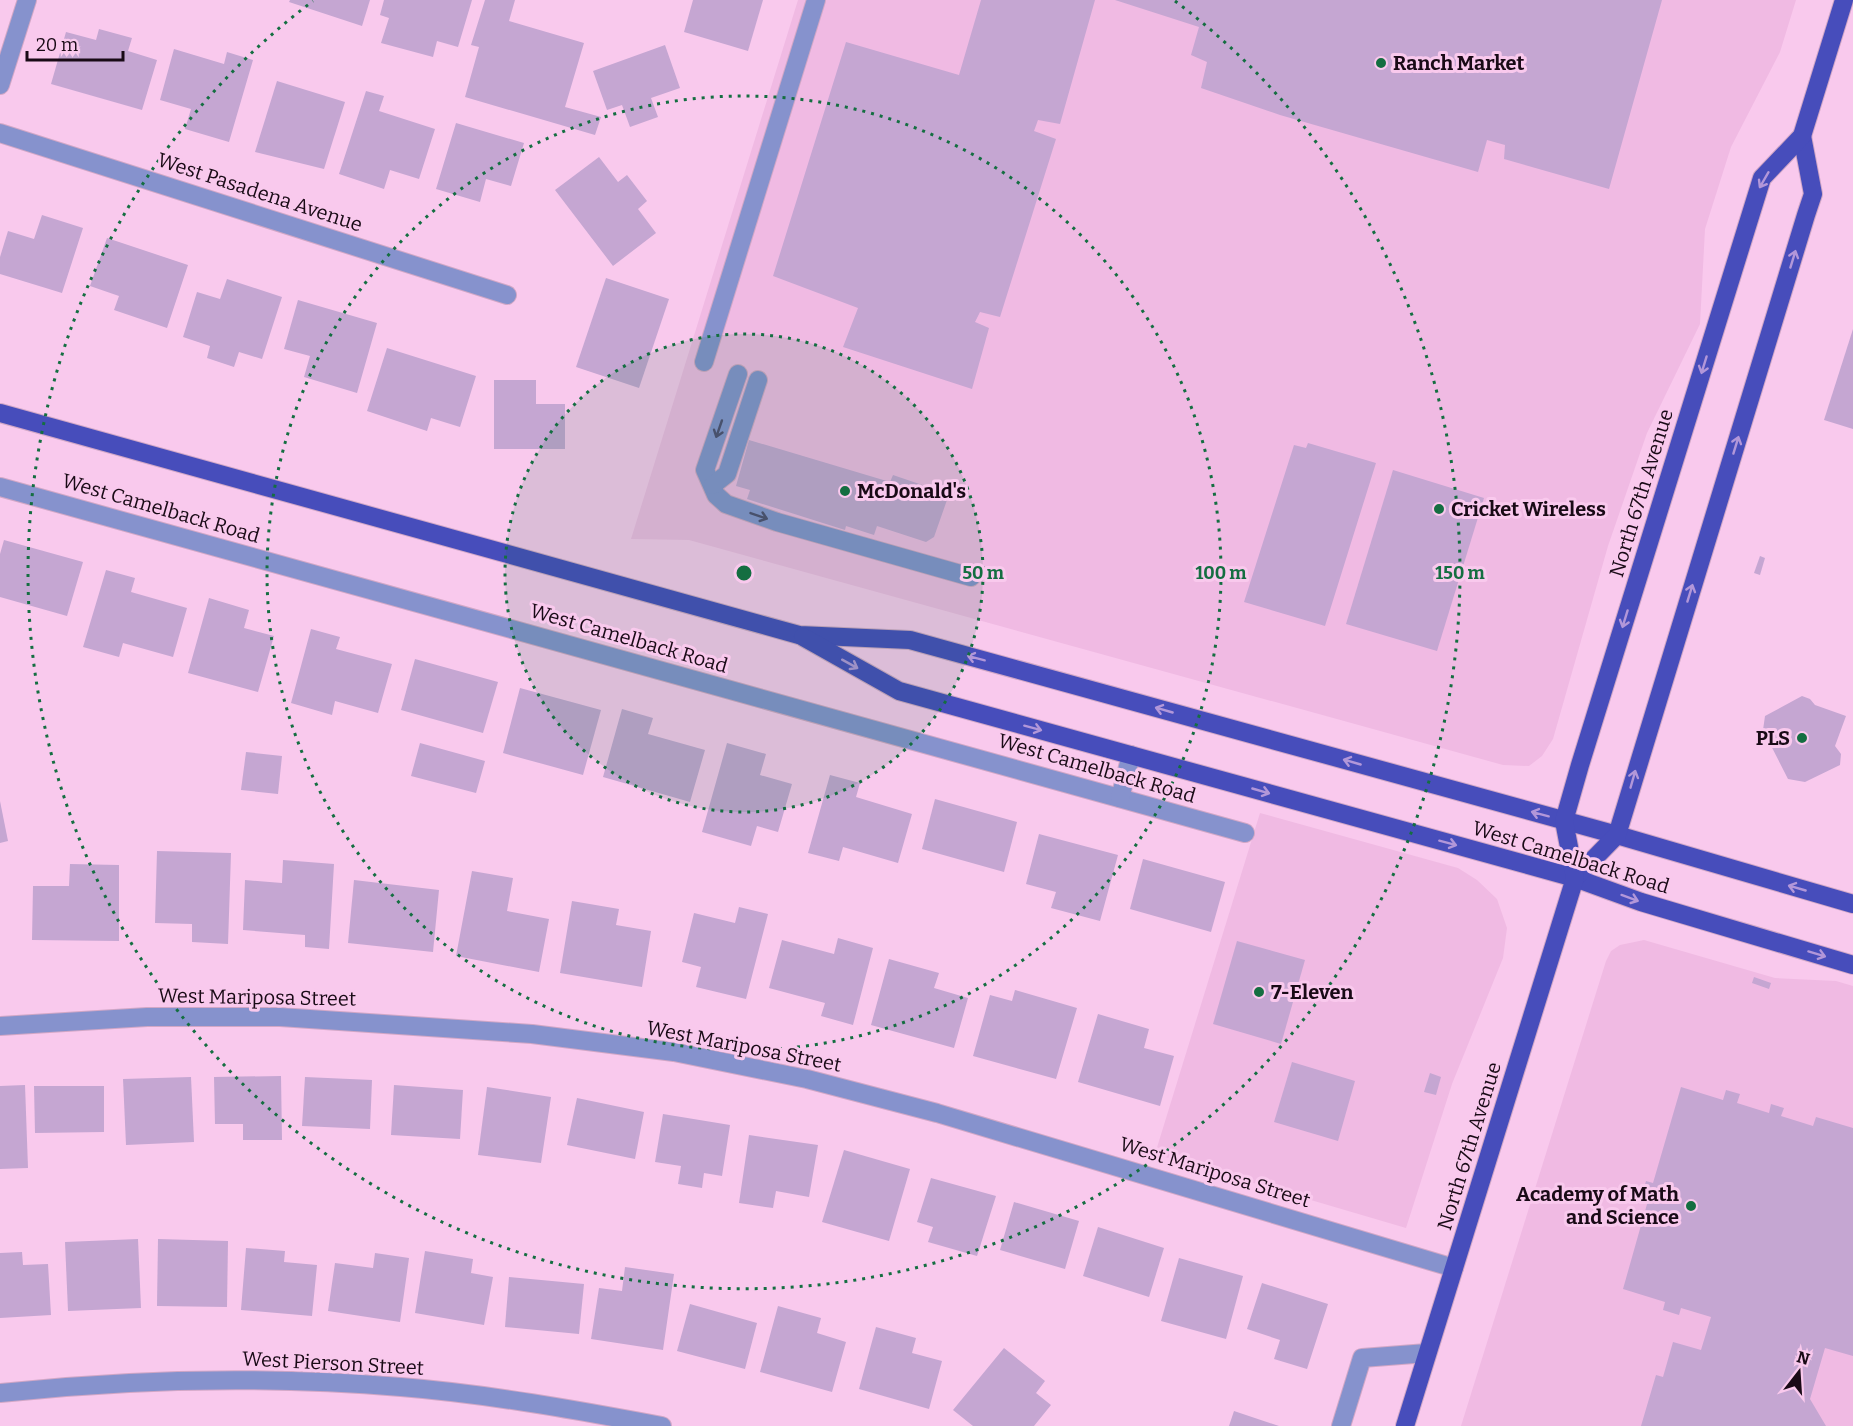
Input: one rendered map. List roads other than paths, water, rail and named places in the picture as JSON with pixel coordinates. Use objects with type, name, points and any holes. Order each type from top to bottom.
[{"type":"main road","name":"North 67th Avenue","points":[[1575,878],[1564,821],[1762,178],[1802,136],[1844,0]]},
{"type":"main road","name":"North 67th Avenue","points":[[1405,1426],[1575,878],[1617,835],[1813,194],[1802,136]]},
{"type":"main road","name":"West Camelback Road","points":[[0,413],[799,635],[910,640],[1617,835],[1853,904]]},
{"type":"main road","name":"West Camelback Road","points":[[799,635],[899,691],[1575,878],[1641,902],[1853,965]]},
{"type":"street","points":[[0,85],[27,0]]},
{"type":"street","points":[[704,362],[816,0]]},
{"type":"street","name":"West Pasadena Avenue","points":[[0,133],[507,295]]},
{"type":"street","points":[[738,374],[705,470],[716,495],[726,504],[971,578]]},
{"type":"street","points":[[713,485],[727,474],[758,380]]},
{"type":"street","name":"West Camelback Road","points":[[0,487],[1245,833]]},
{"type":"street","points":[[1120,798],[1131,755]]},
{"type":"street","name":"West Mariposa Street","points":[[0,1026],[147,1017],[280,1017],[532,1034],[674,1052],[807,1079],[937,1113],[1454,1268]]},
{"type":"street","points":[[1341,1426],[1362,1358],[1427,1353]]},
{"type":"street","name":"West Pierson Street","points":[[0,1393],[60,1386],[237,1380],[401,1387],[560,1408],[662,1426]]},
{"type":"place","name":"Ranch Market","points":[[1381,63]]},
{"type":"place","name":"McDonald's","points":[[845,491]]},
{"type":"place","name":"Cricket Wireless","points":[[1439,509]]},
{"type":"place","name":"PLS","points":[[1802,738]]},
{"type":"place","name":"7-Eleven","points":[[1259,992]]},
{"type":"place","name":"Academy of Math and Science","points":[[1691,1206]]}]
